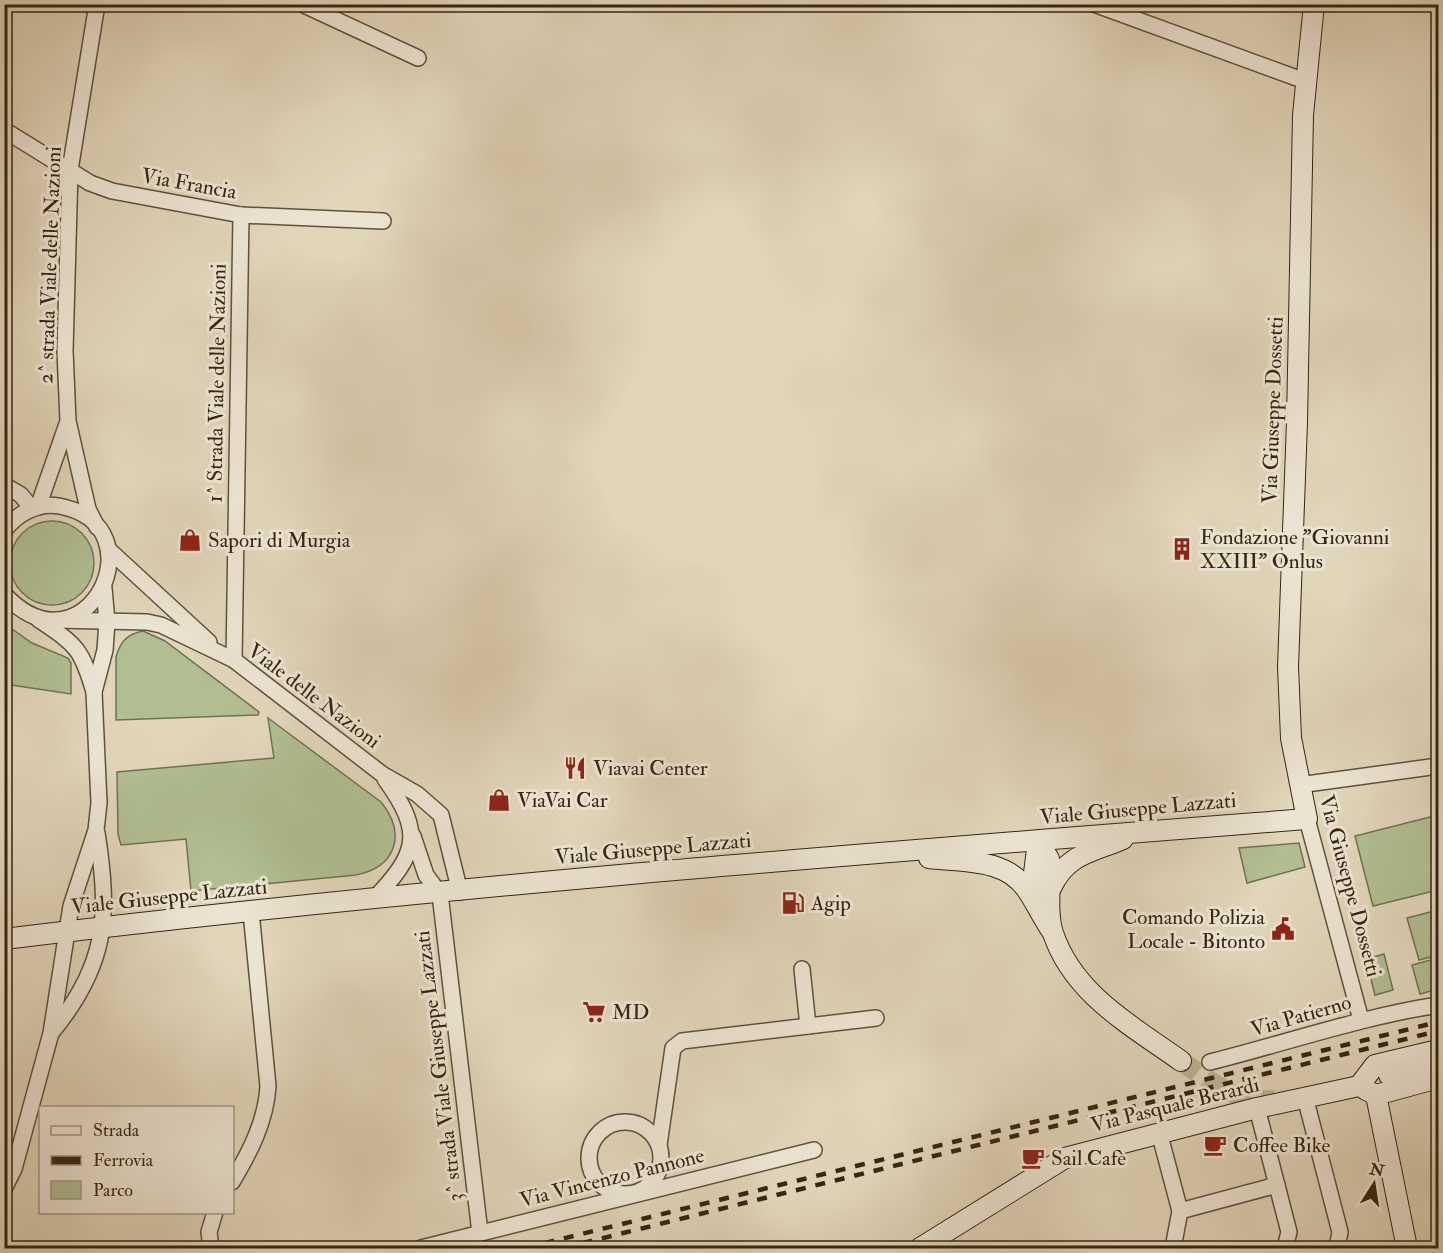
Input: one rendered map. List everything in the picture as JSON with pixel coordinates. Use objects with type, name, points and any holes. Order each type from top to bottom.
[{"type":"street","name":"2^ strada Viale delle Nazioni","points":[[97,4],[70,170],[65,351],[68,421],[88,509],[108,549]]},
{"type":"street","points":[[302,4],[418,58]]},
{"type":"street","points":[[1094,4],[1305,81]]},
{"type":"street","name":"Via Giuseppe Dossetti","points":[[1314,4],[1305,81],[1298,422],[1288,710],[1299,785],[1360,1020]]},
{"type":"street","name":"Via Francia","points":[[4,130],[90,183],[112,191],[241,215],[383,221]]},
{"type":"street","name":"1^ Strada Viale delle Nazioni","points":[[234,660],[241,215]]},
{"type":"street","name":"2^ strada Viale delle Nazioni","points":[[35,508],[68,421]]},
{"type":"street","points":[[4,485],[21,495],[35,508]]},
{"type":"street","points":[[4,531],[19,516],[35,508],[54,505],[71,508],[85,516],[97,527]]},
{"type":"street","points":[[94,692],[105,650],[107,622],[104,588],[109,569],[108,549]]},
{"type":"street","name":"Viale delle Nazioni","points":[[108,549],[220,652]]},
{"type":"street","points":[[56,620],[84,610],[104,588]]},
{"type":"street","points":[[4,594],[17,608],[35,617],[72,642],[80,651],[94,692],[99,803],[96,830],[71,906],[65,932],[51,1033],[14,1169],[4,1190]]},
{"type":"street","name":"Viale delle Nazioni","points":[[35,617],[107,622],[135,620],[161,625],[234,660],[382,774],[417,794],[441,815],[460,892]]},
{"type":"street","points":[[1299,785],[1438,766]]},
{"type":"street","name":"Viale delle Nazioni","points":[[382,774],[410,819],[426,875],[440,894]]},
{"type":"street","name":"Viale Giuseppe Lazzati","points":[[4,939],[373,900],[884,853],[1307,819]]},
{"type":"street","points":[[51,1033],[72,1008],[98,955],[104,880],[96,830]]},
{"type":"street","points":[[1049,892],[1059,872],[1070,861],[1139,832]]},
{"type":"street","points":[[373,900],[405,862],[413,836]]},
{"type":"street","points":[[1038,841],[1049,859],[1052,932]]},
{"type":"street","points":[[1038,841],[1034,867],[1036,893],[1068,964],[1084,987],[1105,1006],[1180,1061]]},
{"type":"street","points":[[884,853],[988,865],[1009,873],[1026,889],[1052,932]]},
{"type":"street","name":"3^ strada Viale Giuseppe Lazzati","points":[[440,894],[480,1233]]},
{"type":"street","points":[[234,1178],[260,1127],[267,1104],[268,1086],[251,912]]},
{"type":"street","points":[[802,969],[808,1026]]},
{"type":"street","name":"Via Patierno","points":[[1210,1062],[1320,1034],[1360,1020],[1438,1005]]},
{"type":"street","points":[[658,1145],[673,1048],[681,1041],[876,1018]]},
{"type":"street","points":[[1407,1248],[1367,1090],[1375,1065],[1438,1050]]},
{"type":"street","points":[[1389,1075],[1438,1064]]},
{"type":"street","name":"Via Pasquale Berardi","points":[[920,1248],[1065,1158],[1159,1132],[1305,1097],[1367,1090],[1438,1078]]},
{"type":"street","points":[[1305,1097],[1340,1232],[1336,1248]]},
{"type":"street","points":[[1257,1108],[1289,1232],[1286,1248]]},
{"type":"street","points":[[622,1122],[644,1127],[658,1145],[661,1156],[655,1178],[635,1193],[611,1191],[593,1175],[589,1163],[589,1150],[601,1130],[622,1122]]},
{"type":"street","points":[[1159,1132],[1180,1211],[1173,1248]]},
{"type":"street","name":"Via Vincenzo Pannone","points":[[421,1248],[814,1150]]},
{"type":"street","points":[[1180,1211],[1276,1185]]},
{"type":"street","points":[[211,1248],[209,1232],[214,1214]]},
{"type":"green space","points":[[44,521],[60,521],[76,528],[87,539],[94,555],[91,579],[82,593],[60,605],[44,605],[28,598],[17,587],[10,571],[10,555],[17,539],[28,528]]},
{"type":"green space","points":[[5,624],[32,643],[68,658],[71,663],[71,694],[5,684]]},
{"type":"green space","points":[[143,631],[165,641],[259,712],[258,715],[116,720],[116,657],[125,640]]},
{"type":"green space","points":[[268,718],[381,802],[394,826],[395,837],[393,848],[380,865],[356,875],[191,891],[186,839],[121,845],[118,834],[117,772],[274,758]]},
{"type":"green space","points":[[1438,815],[1438,890],[1373,906],[1355,836]]},
{"type":"green space","points":[[1299,843],[1305,867],[1247,883],[1239,848]]},
{"type":"green space","points":[[1438,910],[1438,955],[1419,960],[1407,918]]},
{"type":"green space","points":[[1384,954],[1393,990],[1375,995],[1366,959]]},
{"type":"green space","points":[[1438,958],[1438,989],[1420,994],[1412,965]]},
{"type":"tunnel","points":[[1181,1061],[1236,1095],[1275,1100]]},
{"type":"railway","points":[[525,1248],[1438,1022]]},
{"type":"railway","points":[[563,1248],[1438,1031]]},
{"type":"place","name":"Sapori di Murgia","points":[[190,540]]},
{"type":"place","name":"Fondazione \"Giovanni XXIII\" Onlus","points":[[1182,549]]},
{"type":"place","name":"Viavai Center","points":[[575,768]]},
{"type":"place","name":"ViaVai Car","points":[[499,800]]},
{"type":"place","name":"Agip","points":[[793,903]]},
{"type":"place","name":"Comando Polizia Locale - Bitonto","points":[[1283,929]]},
{"type":"place","name":"MD","points":[[594,1012]]},
{"type":"place","name":"Coffee Bike","points":[[1215,1145]]},
{"type":"place","name":"Sail Cafè","points":[[1033,1158]]}]
